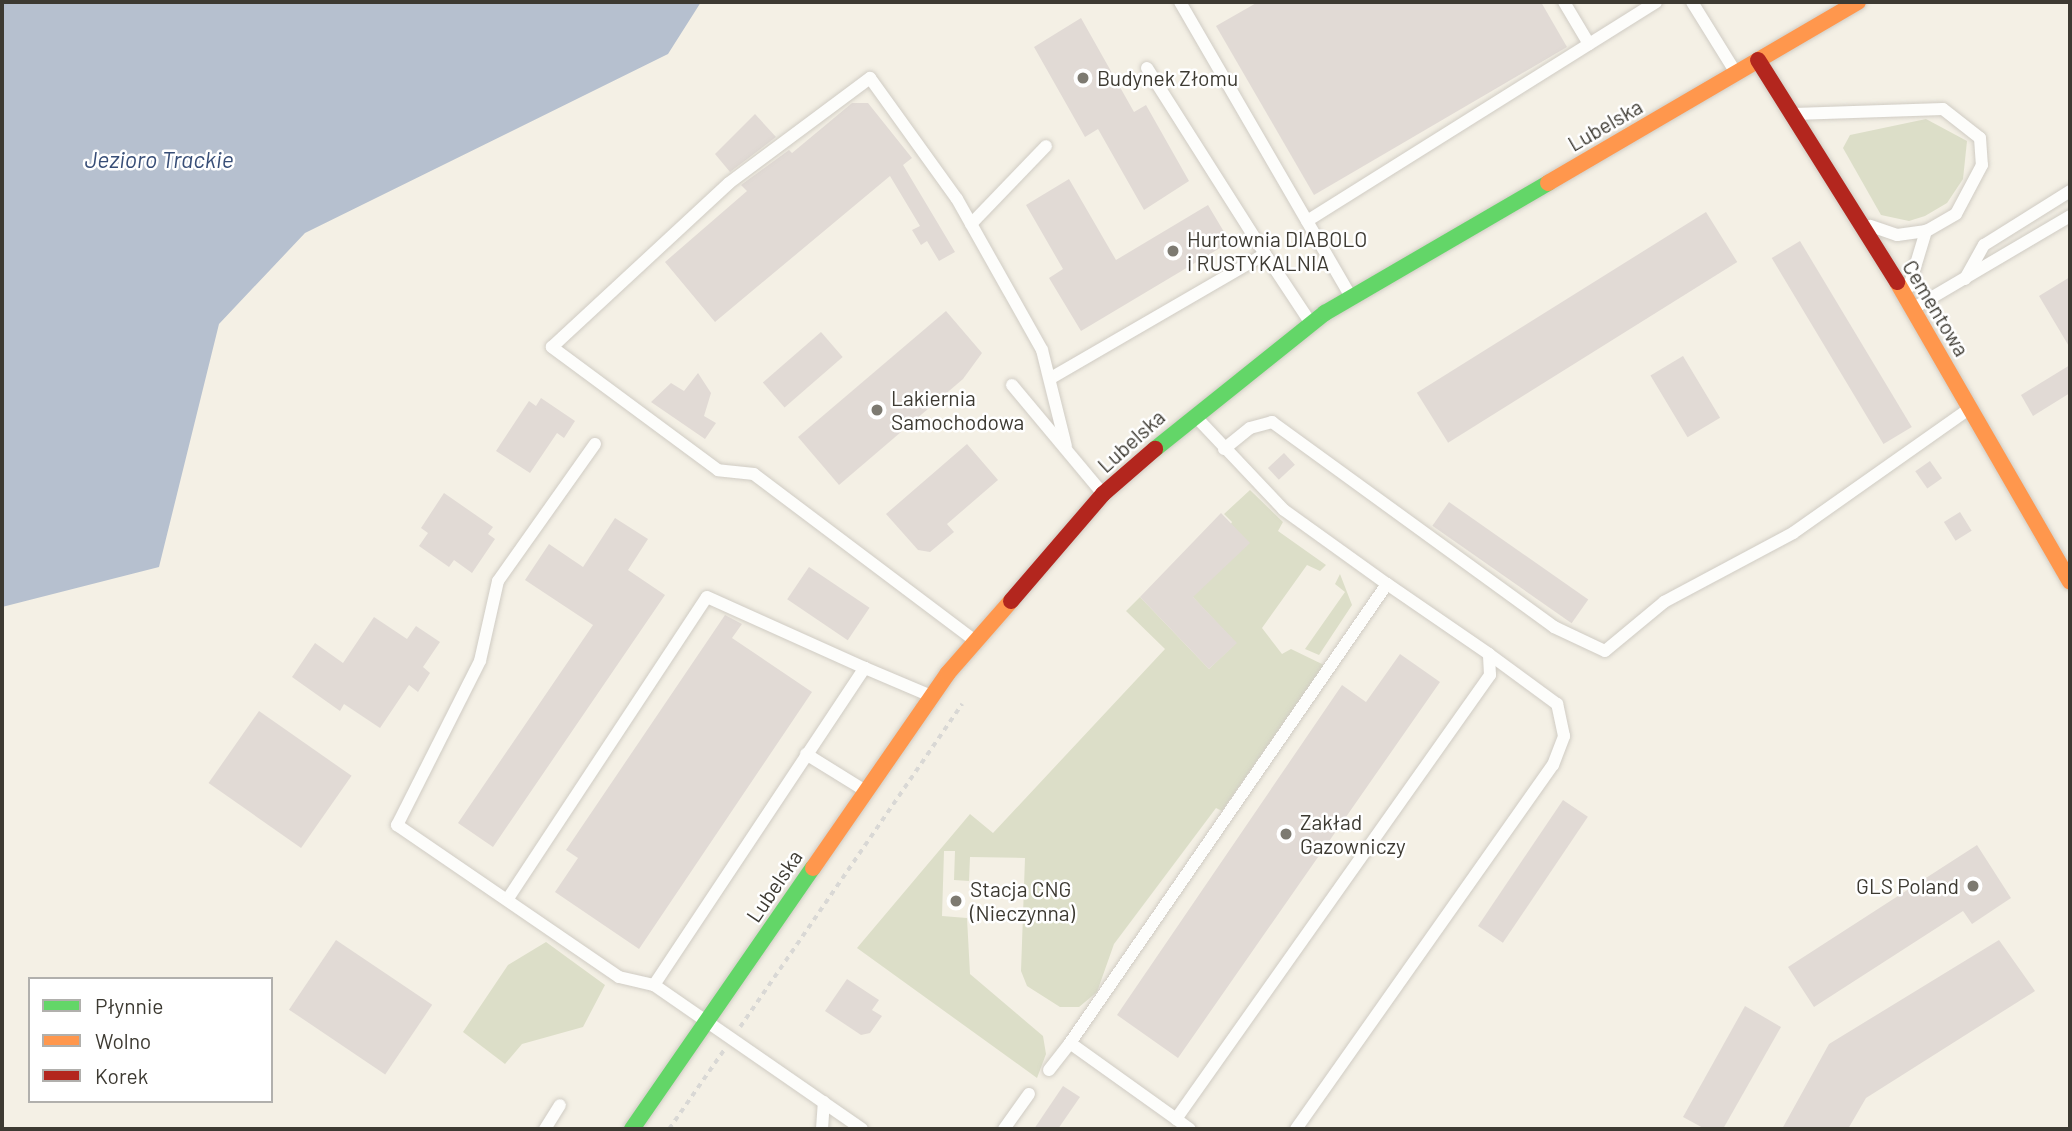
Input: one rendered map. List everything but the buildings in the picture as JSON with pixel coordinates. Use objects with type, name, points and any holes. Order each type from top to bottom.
[{"type":"street","name":"Lubelska","points":[[632,1129],[948,673],[1103,495],[1194,414],[1311,323],[1351,297],[1858,2]]},
{"type":"street","name":"Cementowa","points":[[1758,60],[1913,308],[2070,582]]},
{"type":"lane","points":[[1180,2],[1351,297]]},
{"type":"lane","points":[[1564,2],[1589,44]]},
{"type":"lane","points":[[1307,221],[1656,2]]},
{"type":"lane","points":[[1692,2],[1736,73]]},
{"type":"lane","points":[[1822,2],[1832,17]]},
{"type":"lane","points":[[1147,68],[1311,323]]},
{"type":"lane","points":[[974,640],[754,474],[718,470],[552,347],[729,183],[870,78],[971,224],[1042,350],[1066,446]]},
{"type":"lane","points":[[1791,114],[1943,109],[1959,117],[1980,138],[1982,166],[1956,214],[1926,231],[1897,235],[1857,221]]},
{"type":"lane","points":[[971,224],[1046,146]]},
{"type":"lane","points":[[1965,279],[1984,245],[2070,191]]},
{"type":"lane","points":[[1926,231],[1908,281],[1913,308],[2067,221]]},
{"type":"lane","points":[[1051,378],[1265,254]]},
{"type":"lane","points":[[1012,385],[1066,446],[1103,495]]},
{"type":"lane","points":[[1224,449],[1250,428],[1272,422],[1554,628],[1605,651],[1664,602],[1793,533],[1970,408]]},
{"type":"lane","points":[[1194,414],[1284,510],[1558,704],[1564,736],[1557,755],[1296,1129]]},
{"type":"lane","points":[[595,444],[498,581],[480,661],[397,825],[509,897],[619,977],[654,985],[862,1129]]},
{"type":"lane","points":[[1049,1070],[1387,584]]},
{"type":"lane","points":[[509,897],[707,597],[931,696]]},
{"type":"lane","points":[[1177,1119],[1483,689],[1489,654]]},
{"type":"lane","points":[[654,985],[865,668]]},
{"type":"lane","points":[[806,754],[865,790]]},
{"type":"lane","points":[[1070,1043],[1190,1129]]},
{"type":"lane","points":[[1004,1129],[1029,1094]]},
{"type":"lane","points":[[822,1129],[824,1102]]},
{"type":"lane","points":[[545,1129],[560,1105]]},
{"type":"path","points":[[669,1129],[946,731],[962,703],[961,682],[948,673]]},
{"type":"green space","points":[[1926,119],[1967,141],[1963,179],[1947,203],[1925,216],[1909,221],[1881,215],[1843,148],[1850,135]]},
{"type":"green space","points":[[1250,490],[1283,522],[1278,531],[1326,565],[1320,571],[1307,565],[1262,628],[1282,654],[1291,649],[1324,665],[1222,811],[1216,808],[1114,944],[1097,992],[1079,1007],[1060,1007],[1027,986],[1021,971],[1025,858],[970,857],[969,881],[954,880],[955,851],[944,851],[942,916],[967,918],[970,974],[1043,1036],[1046,1054],[1037,1078],[857,948],[970,814],[993,833],[1165,649],[1126,611],[1140,597],[1209,669],[1236,643],[1190,594],[1232,522],[1224,514]]},
{"type":"green space","points":[[1340,574],[1352,605],[1319,655],[1305,649],[1345,592],[1335,584]]},
{"type":"green space","points":[[546,942],[605,985],[583,1027],[522,1044],[505,1064],[463,1032],[508,965]]},
{"type":"water","name":"Jezioro Trackie","points":[[2,2],[701,2],[668,54],[305,233],[219,324],[159,567],[2,607]]},
{"type":"traffic: fast","points":[[1155,449],[1325,313],[1548,183]]},
{"type":"traffic: fast","points":[[632,1129],[813,868]]},
{"type":"traffic: slow","points":[[1548,183],[1858,2]]},
{"type":"traffic: slow","points":[[1897,282],[2070,582]]},
{"type":"traffic: slow","points":[[813,868],[948,673],[1011,601]]},
{"type":"traffic: jam","points":[[1758,60],[1897,282]]},
{"type":"traffic: jam","points":[[1011,601],[1103,494],[1155,449]]},
{"type":"place","name":"Budynek Złomu","points":[[1083,78]]},
{"type":"place","name":"Hurtownia DIABOLO i RUSTYKALNIA","points":[[1173,251]]},
{"type":"place","name":"Lakiernia Samochodowa","points":[[877,410]]},
{"type":"place","name":"Zakład Gazowniczy","points":[[1286,834]]},
{"type":"place","name":"GLS Poland","points":[[1973,886]]},
{"type":"place","name":"Stacja CNG (Nieczynna)","points":[[956,901]]}]
